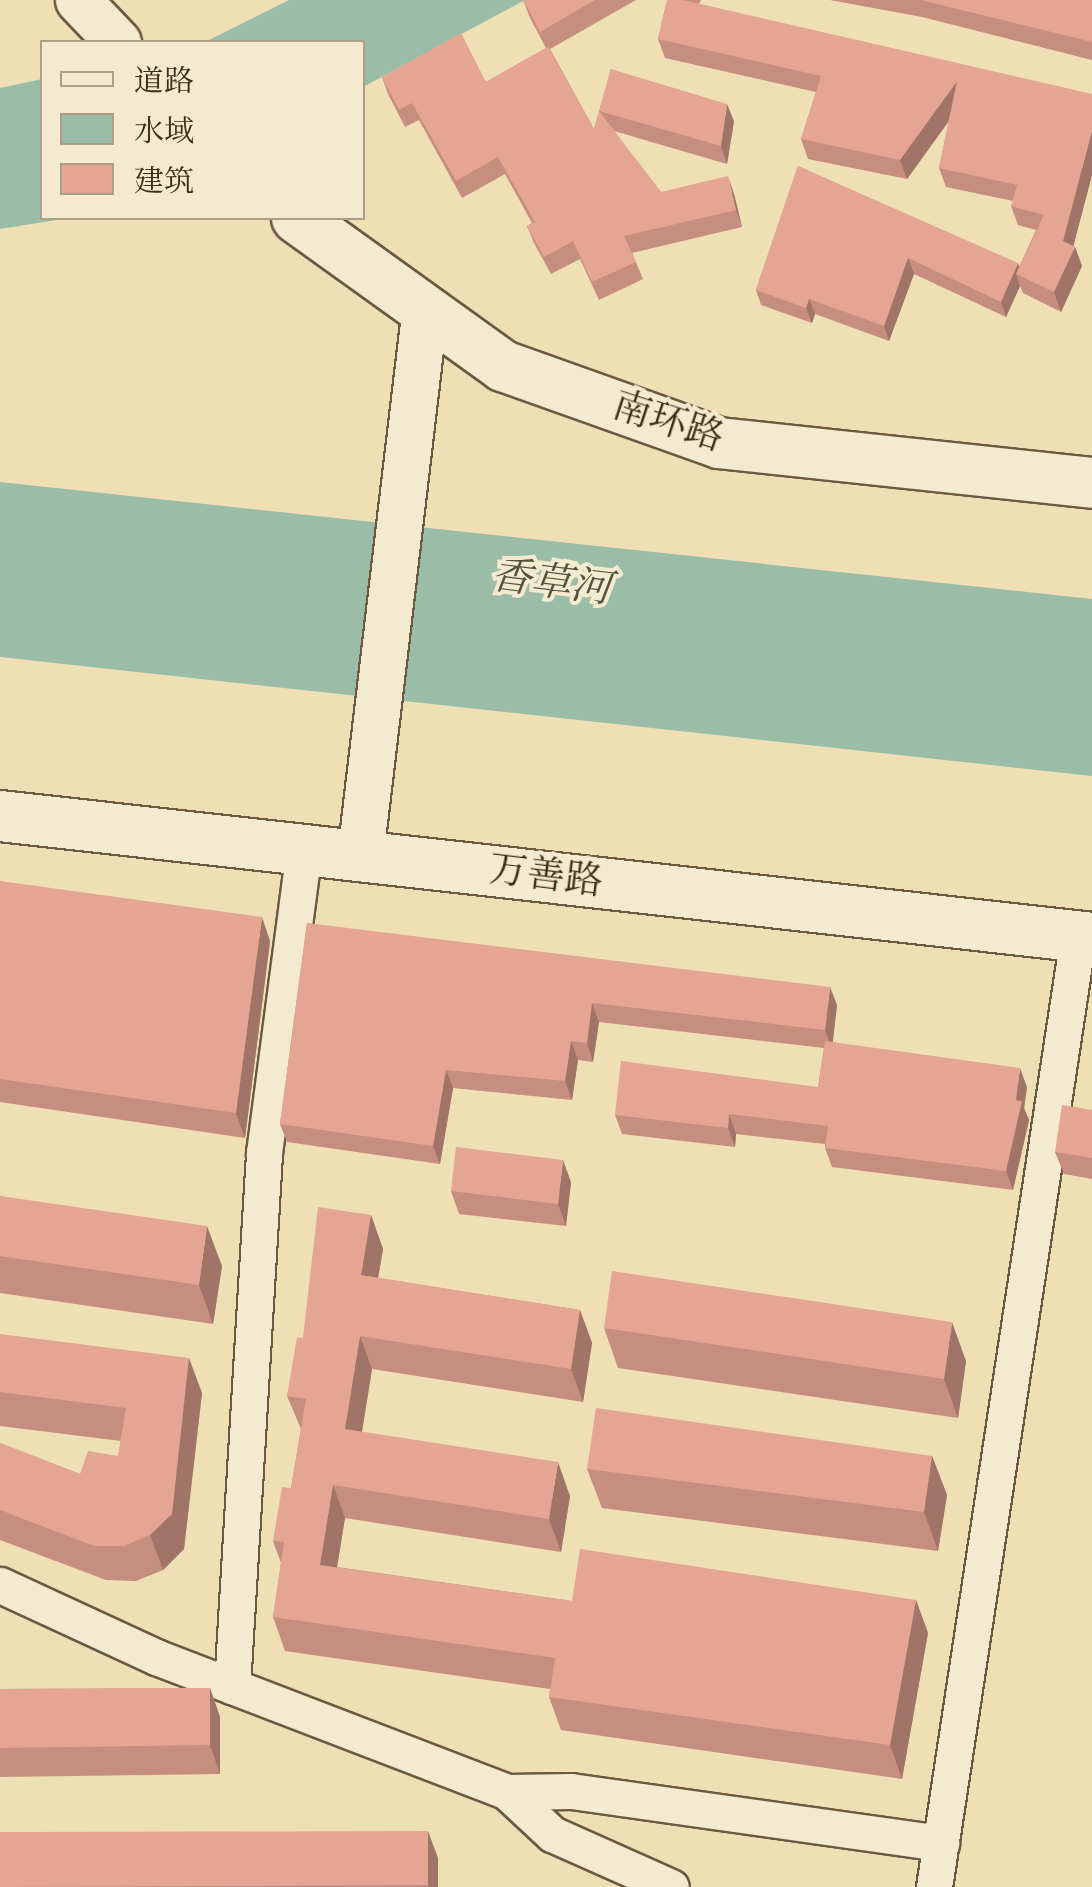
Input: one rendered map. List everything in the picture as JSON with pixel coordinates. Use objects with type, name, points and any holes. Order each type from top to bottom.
[{"type":"main road","name":"南环路","points":[[300,220],[424,314],[503,366],[718,443],[1092,483]]},
{"type":"main road","name":"万善路","points":[[0,816],[1085,938]]},
{"type":"street","points":[[78,0],[114,38]]},
{"type":"street","points":[[360,854],[424,314]]},
{"type":"street","points":[[232,1686],[264,1153],[304,848]]},
{"type":"street","points":[[934,1887],[1085,938]]},
{"type":"street","points":[[0,1586],[232,1686],[507,1792],[552,1834],[671,1887]]},
{"type":"street","points":[[507,1792],[571,1791],[940,1843]]},
{"type":"water","points":[[289,0],[525,0],[365,86],[365,40],[209,40]]},
{"type":"water","points":[[40,79],[40,220],[56,220],[0,229],[0,88]]},
{"type":"water","name":"香草河","points":[[0,482],[1092,599],[1092,776],[0,657]]},
{"type":"building","points":[[523,0],[595,0],[540,32]]},
{"type":"building","points":[[667,0],[683,0],[1092,94],[1092,130],[1063,241],[1075,247],[1054,292],[1016,274],[1044,215],[1011,206],[1017,185],[939,168],[957,81],[900,160],[801,139],[821,76],[658,39]]},
{"type":"building","points":[[921,0],[1092,0],[1092,42]]},
{"type":"building","points":[[461,33],[486,82],[548,47],[594,129],[599,111],[661,192],[728,176],[736,210],[624,236],[636,262],[592,282],[573,241],[544,257],[527,226],[535,222],[498,157],[456,181],[412,103],[399,110],[382,77]]},
{"type":"building","points":[[611,69],[727,104],[721,146],[599,111]]},
{"type":"building","points":[[798,166],[1018,263],[1001,302],[908,258],[884,326],[809,299],[806,308],[756,290]]},
{"type":"building","points":[[0,881],[262,917],[236,1113],[0,1079]]},
{"type":"building","points":[[307,923],[830,987],[825,1030],[592,1003],[587,1043],[571,1041],[565,1081],[446,1070],[433,1146],[280,1124]]},
{"type":"building","points":[[825,1041],[1020,1068],[1016,1100],[1022,1101],[1006,1171],[825,1148],[828,1126],[729,1114],[728,1128],[615,1115],[621,1061],[818,1087]]},
{"type":"building","points":[[1062,1105],[1092,1110],[1092,1158],[1055,1152]]},
{"type":"building","points":[[456,1147],[563,1160],[558,1204],[451,1191]]},
{"type":"building","points":[[0,1196],[207,1226],[199,1285],[0,1256]]},
{"type":"building","points":[[318,1207],[371,1215],[361,1275],[580,1310],[571,1369],[360,1336],[345,1429],[558,1462],[549,1519],[333,1485],[320,1565],[572,1601],[580,1549],[916,1600],[890,1745],[549,1697],[555,1658],[273,1617],[284,1542],[273,1541],[282,1487],[291,1488],[306,1399],[287,1396],[297,1337],[303,1338]]},
{"type":"building","points":[[612,1271],[952,1322],[944,1379],[604,1328]]},
{"type":"building","points":[[0,1334],[189,1358],[172,1514],[150,1535],[124,1546],[94,1546],[0,1510],[0,1443],[80,1474],[88,1451],[118,1456],[126,1408],[0,1392]]},
{"type":"building","points":[[596,1408],[932,1456],[924,1512],[587,1469]]},
{"type":"building","points":[[210,1688],[210,1745],[0,1748],[0,1689]]},
{"type":"building","points":[[428,1831],[428,1885],[0,1887],[0,1832]]}]
